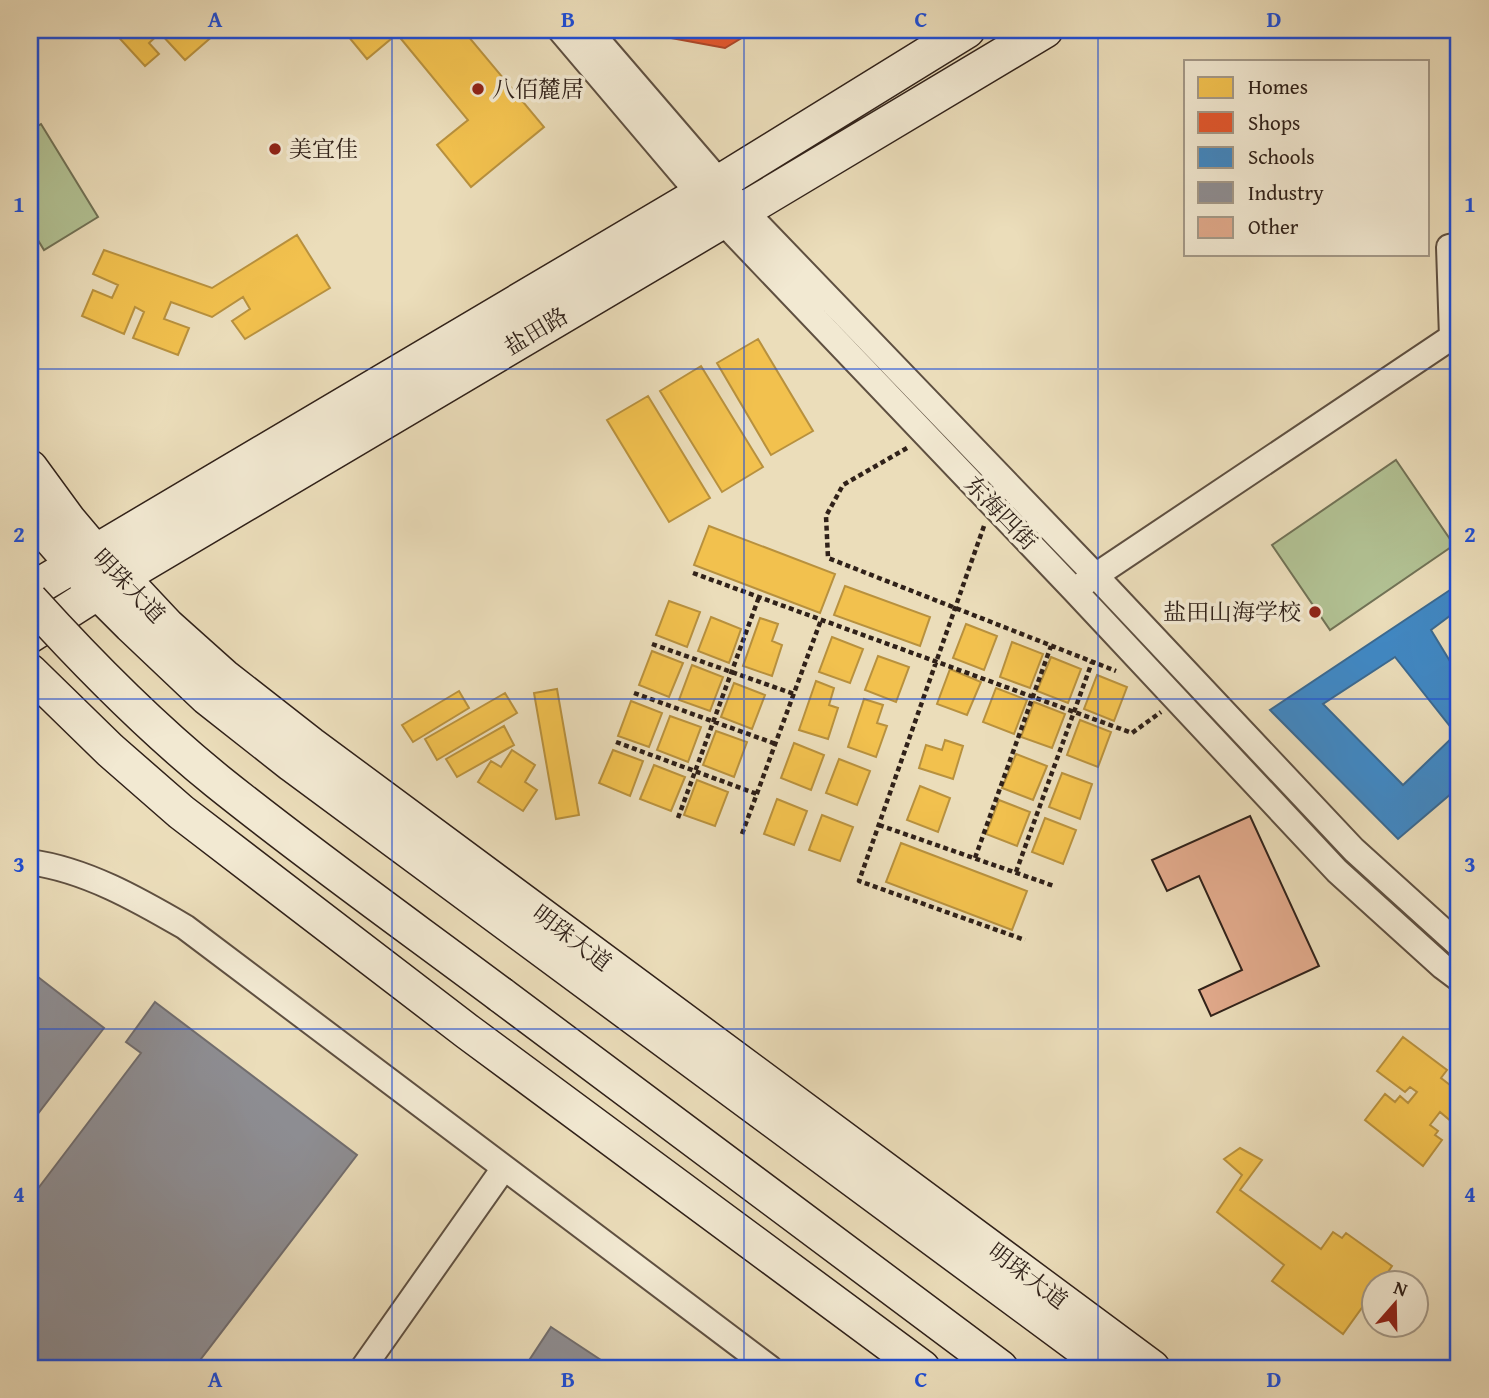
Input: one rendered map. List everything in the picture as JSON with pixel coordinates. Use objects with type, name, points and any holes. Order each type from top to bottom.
[{"type":"street","name":"东海四街","points":[[560,30],[709,189],[1074,590],[1337,871],[1459,979]]},
{"type":"street","name":"东海四街","points":[[589,30],[709,189]]},
{"type":"street","name":"盐田路","points":[[30,591],[709,189],[967,30]]},
{"type":"street","name":"盐田路","points":[[30,635],[1045,30]]},
{"type":"street","name":"东海四街","points":[[733,216],[1095,575],[1354,850],[1459,945]]},
{"type":"street","points":[[1074,590],[1452,337],[1449,247],[1459,245]]},
{"type":"street","name":"明珠大道","points":[[30,468],[68,520],[84,558]]},
{"type":"street","name":"明珠大道","points":[[30,509],[47,534],[84,558],[110,585],[152,646],[207,697],[292,764],[1109,1368]]},
{"type":"street","name":"明珠大道","points":[[110,585],[167,626],[224,677],[310,745],[1152,1368]]},
{"type":"street","points":[[30,600],[78,654],[215,780],[1000,1368]]},
{"type":"street","points":[[30,672],[110,750],[181,812],[468,1032],[922,1368]]},
{"type":"street","points":[[30,862],[48,864],[98,882],[140,900],[185,927],[770,1368]]},
{"type":"street","points":[[363,1368],[504,1168]]},
{"type":"path","points":[[916,442],[843,485],[826,516],[828,558],[1126,675]]},
{"type":"path","points":[[987,516],[859,881],[1025,940]]},
{"type":"path","points":[[693,573],[1132,733],[1165,709]]},
{"type":"path","points":[[678,818],[759,597]]},
{"type":"path","points":[[742,834],[821,620]]},
{"type":"path","points":[[652,643],[794,694]]},
{"type":"path","points":[[975,858],[1051,646]]},
{"type":"path","points":[[1016,872],[1092,663]]},
{"type":"path","points":[[634,693],[776,744]]},
{"type":"path","points":[[616,742],[757,794]]},
{"type":"path","points":[[879,825],[1054,886]]},
{"type":"green space","points":[[41,124],[98,217],[44,250],[30,227],[30,130]]},
{"type":"green space","points":[[1396,460],[1454,545],[1330,630],[1272,545]]},
{"type":"building: Homes","points":[[112,30],[210,30],[215,34],[185,60],[160,33],[149,43],[159,54],[145,66]]},
{"type":"building: Homes","name":"八佰麓居","points":[[343,30],[463,30],[544,127],[471,187],[437,145],[468,120],[397,34],[367,59]]},
{"type":"building: Homes","points":[[297,235],[330,288],[245,339],[232,321],[250,309],[243,297],[212,317],[171,302],[164,319],[189,328],[178,355],[133,338],[144,312],[135,307],[124,334],[82,316],[93,290],[112,298],[118,285],[93,274],[104,250],[212,288]]},
{"type":"building: Homes","points":[[758,339],[813,431],[771,455],[717,363]]},
{"type":"building: Homes","points":[[701,366],[763,467],[722,492],[660,391]]},
{"type":"building: Homes","points":[[648,396],[710,498],[669,522],[607,420]]},
{"type":"building: Homes","points":[[709,526],[835,574],[820,613],[694,565]]},
{"type":"building: Homes","points":[[845,586],[930,617],[920,646],[834,615]]},
{"type":"building: Homes","points":[[669,601],[700,612],[687,647],[656,635]]},
{"type":"building: Homes","points":[[711,617],[741,629],[729,663],[698,651]]},
{"type":"building: Homes","points":[[760,618],[778,624],[772,641],[782,645],[772,676],[743,666]]},
{"type":"building: Homes","points":[[966,624],[997,636],[984,670],[953,658]]},
{"type":"building: Homes","points":[[832,637],[863,649],[850,683],[819,672]]},
{"type":"building: Homes","points":[[1012,642],[1043,654],[1030,688],[1000,677]]},
{"type":"building: Homes","points":[[652,651],[683,663],[669,697],[639,685]]},
{"type":"building: Homes","points":[[878,656],[909,667],[896,702],[865,690]]},
{"type":"building: Homes","points":[[1051,657],[1081,669],[1068,703],[1037,691]]},
{"type":"building: Homes","points":[[692,665],[723,677],[710,711],[679,700]]},
{"type":"building: Homes","points":[[950,669],[981,682],[967,715],[937,704]]},
{"type":"building: Homes","points":[[1097,675],[1127,687],[1114,721],[1084,709]]},
{"type":"building: Homes","points":[[816,681],[834,688],[829,705],[838,708],[828,739],[799,730]]},
{"type":"building: Homes","points":[[734,683],[765,695],[752,729],[721,717]]},
{"type":"building: Homes","points":[[996,688],[1027,700],[1014,734],[983,722]]},
{"type":"building: Homes","points":[[557,689],[579,815],[556,819],[534,693]]},
{"type":"building: Homes","points":[[459,691],[469,708],[413,742],[402,725]]},
{"type":"building: Homes","points":[[505,693],[517,713],[437,760],[425,739]]},
{"type":"building: Homes","points":[[864,699],[883,705],[877,723],[887,726],[876,757],[848,747]]},
{"type":"building: Homes","points":[[631,701],[662,713],[649,747],[618,736]]},
{"type":"building: Homes","points":[[1034,702],[1065,714],[1052,748],[1021,737]]},
{"type":"building: Homes","points":[[670,716],[701,727],[688,762],[657,750]]},
{"type":"building: Homes","points":[[1080,720],[1111,732],[1098,767],[1067,755]]},
{"type":"building: Homes","points":[[504,726],[514,745],[457,777],[446,759]]},
{"type":"building: Homes","points":[[716,731],[747,742],[734,777],[703,765]]},
{"type":"building: Homes","points":[[945,740],[963,746],[953,779],[919,768],[926,745],[942,750]]},
{"type":"building: Homes","points":[[794,743],[824,755],[811,790],[781,778]]},
{"type":"building: Homes","points":[[512,750],[535,765],[525,782],[537,790],[523,811],[478,782],[491,761],[501,767]]},
{"type":"building: Homes","points":[[613,750],[643,761],[630,796],[599,783]]},
{"type":"building: Homes","points":[[1016,754],[1047,766],[1033,800],[1002,788]]},
{"type":"building: Homes","points":[[839,759],[870,771],[857,805],[826,793]]},
{"type":"building: Homes","points":[[654,765],[685,777],[671,811],[640,799]]},
{"type":"building: Homes","points":[[1062,773],[1092,784],[1080,819],[1049,807]]},
{"type":"building: Homes","points":[[697,780],[728,792],[715,826],[684,815]]},
{"type":"building: Homes","points":[[920,786],[950,798],[938,832],[907,820]]},
{"type":"building: Homes","points":[[777,799],[807,811],[794,845],[764,834]]},
{"type":"building: Homes","points":[[999,800],[1030,812],[1017,846],[986,834]]},
{"type":"building: Homes","points":[[822,815],[853,827],[840,861],[809,850]]},
{"type":"building: Homes","points":[[1045,818],[1076,830],[1063,864],[1032,852]]},
{"type":"building: Homes","points":[[901,843],[1027,891],[1012,930],[886,882]]},
{"type":"building: Homes","points":[[1403,1037],[1447,1070],[1441,1078],[1459,1092],[1459,1128],[1440,1112],[1430,1125],[1438,1131],[1435,1135],[1442,1140],[1423,1166],[1365,1120],[1385,1094],[1395,1102],[1400,1096],[1408,1103],[1417,1092],[1410,1087],[1405,1092],[1377,1071]]},
{"type":"building: Homes","points":[[1240,1148],[1262,1160],[1240,1190],[1321,1249],[1333,1232],[1342,1238],[1346,1233],[1392,1266],[1360,1268],[1360,1310],[1343,1334],[1272,1281],[1284,1265],[1217,1212],[1242,1175],[1224,1159]]},
{"type":"building: Shops","points":[[659,30],[755,30],[725,48],[666,37]]},
{"type":"building: Schools","points":[[1459,584],[1459,609],[1431,630],[1459,676],[1459,787],[1398,839],[1270,710]],"holes":[[[1395,657],[1456,734],[1403,785],[1323,704]]]},
{"type":"building: Industry","points":[[38,977],[104,1028],[30,1124],[30,987]]},
{"type":"building: Industry","points":[[155,1002],[357,1155],[194,1368],[30,1368],[30,1199],[141,1053],[126,1042]]},
{"type":"building: Industry","points":[[551,1327],[613,1368],[524,1368]]},
{"type":"building: Other","points":[[1250,816],[1319,966],[1211,1016],[1199,990],[1242,970],[1199,876],[1167,891],[1152,860]]},
{"type":"place","name":"八佰麓居","points":[[478,89]]},
{"type":"place","name":"美宜佳","points":[[275,149]]},
{"type":"place","name":"盐田山海学校","points":[[1315,612]]}]
